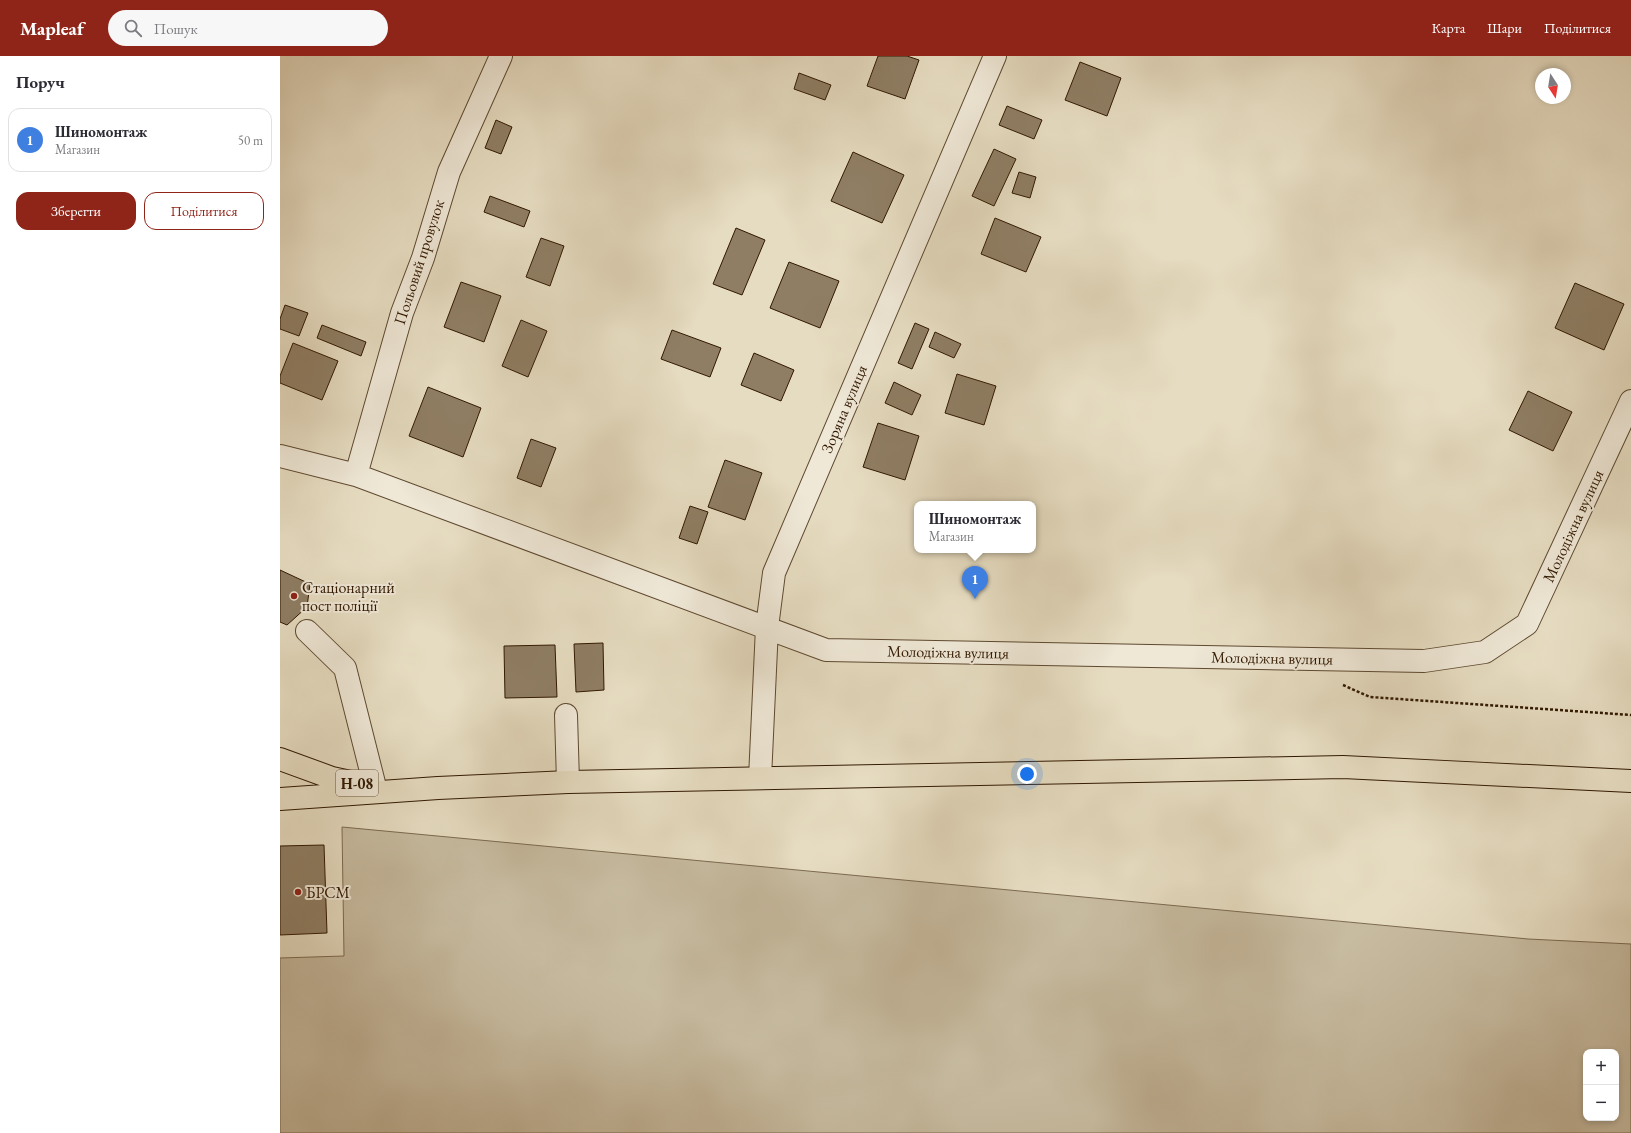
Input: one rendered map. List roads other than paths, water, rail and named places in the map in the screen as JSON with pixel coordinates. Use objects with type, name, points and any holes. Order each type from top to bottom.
[{"type":"main road","name":"Н-08","points":[[280,759],[332,778],[375,787],[438,788]]},
{"type":"main road","name":"Н-08","points":[[281,800],[438,788],[568,782],[1343,766],[1631,781]]},
{"type":"street","name":"Польовий провулок","points":[[356,476],[402,313],[423,258],[449,172],[501,56]]},
{"type":"street","name":"Зоряна вулиця","points":[[760,778],[767,627],[774,573],[995,56]]},
{"type":"street","name":"Молодіжна вулиця","points":[[280,456],[356,476],[826,650],[1424,661],[1484,652],[1527,624],[1631,402]]},
{"type":"street","points":[[307,631],[345,668],[375,787]]},
{"type":"street","points":[[566,715],[568,782]]},
{"type":"place","name":"Стаціонарний пост поліції","points":[[294,596]]},
{"type":"place","name":"Шиномонтаж","points":[[975,599]]},
{"type":"place","name":"БРСМ","points":[[298,892]]}]
